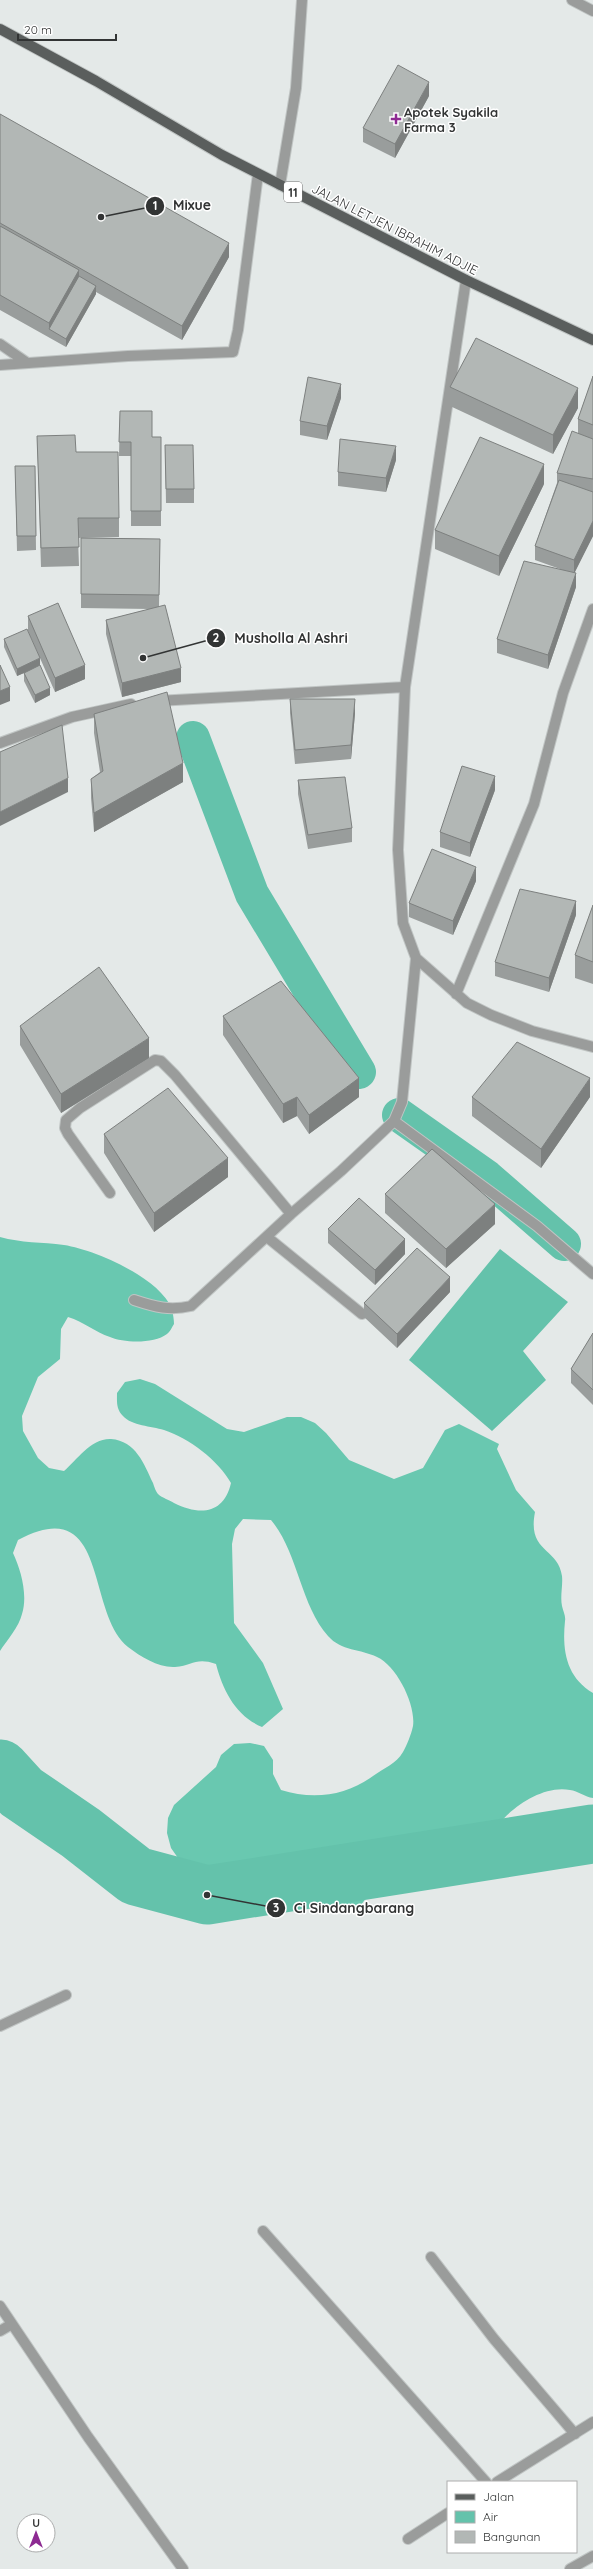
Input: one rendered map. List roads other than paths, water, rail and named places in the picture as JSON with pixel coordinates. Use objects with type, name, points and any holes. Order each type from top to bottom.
[{"type":"main road","name":"JALAN LETJEN IBRAHIM ADJIE","points":[[0,29],[258,174],[466,280],[593,340]]},
{"type":"street","points":[[280,185],[296,88],[302,0]]},
{"type":"street","points":[[572,0],[593,11]]},
{"type":"street","points":[[0,365],[26,362],[233,352],[238,330],[258,174]]},
{"type":"street","points":[[134,1300],[159,1308],[177,1310],[191,1306],[268,1237],[291,1214],[342,1171],[394,1121],[402,1102],[416,958],[403,923],[398,850],[405,687],[466,280]]},
{"type":"street","points":[[0,344],[26,362]]},
{"type":"street","points":[[456,994],[534,804],[563,693],[593,609]]},
{"type":"street","points":[[0,742],[72,717],[144,702],[183,698],[405,687]]},
{"type":"street","points":[[416,958],[467,1003],[498,1018],[532,1031],[593,1047]]},
{"type":"street","points":[[110,1193],[68,1134],[65,1128],[66,1120],[80,1108],[155,1060],[161,1062],[175,1074],[291,1214]]},
{"type":"street","points":[[394,1121],[537,1226],[593,1274]]},
{"type":"street","points":[[268,1237],[362,1314]]},
{"type":"street","points":[[0,2026],[66,1995]]},
{"type":"street","points":[[263,2231],[485,2481]]},
{"type":"street","points":[[431,2257],[494,2339],[575,2434]]},
{"type":"street","points":[[0,2306],[88,2437],[183,2569]]},
{"type":"street","points":[[0,2331],[12,2324]]},
{"type":"street","points":[[499,2481],[593,2422]]},
{"type":"street","points":[[408,2539],[447,2514]]},
{"type":"street","points":[[570,2569],[593,2556]]},
{"type":"water","points":[[500,1249],[568,1302],[523,1351],[546,1380],[492,1431],[409,1360]]},
{"type":"waterway","points":[[193,738],[252,894],[359,1072]]},
{"type":"waterway","points":[[399,1115],[487,1177],[564,1244]]},
{"type":"waterway","points":[[0,1769],[21,1792],[81,1833],[136,1876],[207,1895],[593,1834]]},
{"type":"place","name":"Apotek Syakila Farma 3","points":[[396,119]]},
{"type":"place","name":"Mixue","points":[[101,217]]},
{"type":"place","name":"Musholla Al Ashri","points":[[143,658]]},
{"type":"place","name":"Ci Sindangbarang","points":[[207,1895]]}]
